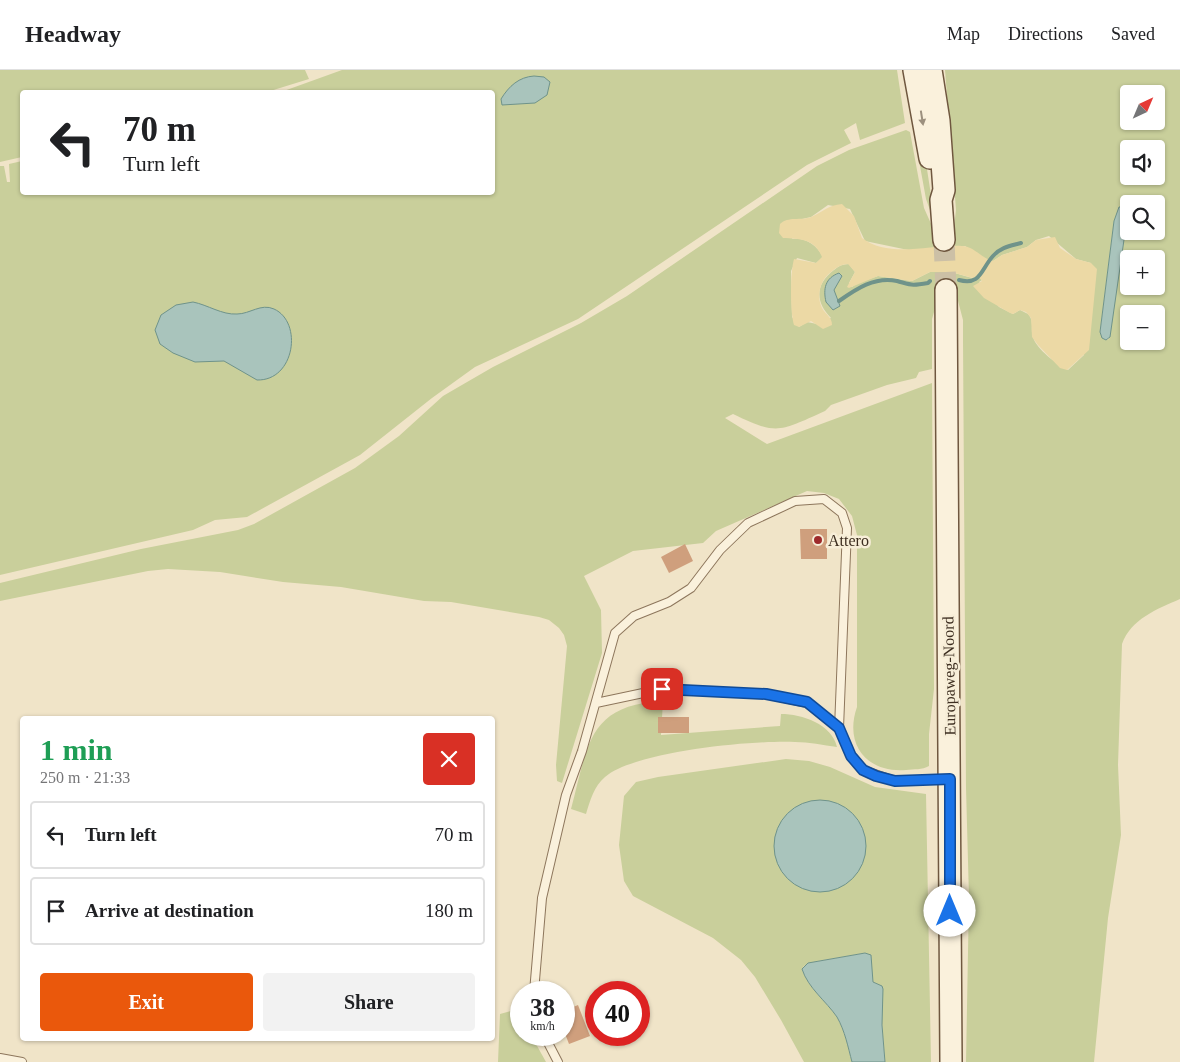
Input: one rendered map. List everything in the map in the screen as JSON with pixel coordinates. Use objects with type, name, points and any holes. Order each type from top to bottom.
[{"type":"street","points":[[914,70],[935,191],[941,200]]},
{"type":"street","points":[[931,70],[939,121],[944,190],[941,200],[944,240]]},
{"type":"street","name":"Europaweg-Noord","points":[[946,290],[951,1062]]},
{"type":"lane","points":[[535,981],[542,898],[566,795],[596,703],[616,633],[634,616],[669,602],[691,588],[720,550],[748,523],[795,501],[824,499],[842,513],[847,528],[839,728],[851,756],[863,770],[876,776],[895,781],[950,779]]},
{"type":"lane","points":[[596,703],[662,689],[766,694],[807,702],[839,728]]},
{"type":"lane","points":[[550,1046],[558,1062]]},
{"type":"lane","points":[[0,1058],[22,1062]]},
{"type":"green space","points":[[0,70],[305,70],[309,79],[273,90],[20,90],[20,157],[0,162]]},
{"type":"green space","points":[[342,70],[897,70],[905,123],[860,140],[856,123],[844,130],[851,143],[807,165],[578,319],[475,367],[432,398],[360,455],[247,517],[215,520],[193,530],[0,575],[0,166],[4,166],[7,182],[10,182],[9,164],[20,161],[20,195],[495,195],[495,90],[287,90]]},
{"type":"green space","points":[[945,70],[1180,70],[1180,599],[1138,621],[1126,635],[1122,644],[1118,765],[1121,835],[1108,918],[1094,1062],[966,1062],[969,898],[966,788],[963,320],[957,297],[939,296],[935,299],[936,305],[932,319],[932,369],[919,372],[916,378],[887,385],[831,405],[825,411],[788,427],[770,428],[760,426],[733,414],[725,418],[767,444],[932,383],[934,689],[929,734],[929,766],[924,768],[892,770],[880,767],[869,761],[856,744],[854,720],[857,707],[857,535],[852,516],[839,499],[824,493],[807,491],[716,531],[703,543],[633,551],[584,576],[601,610],[602,653],[562,783],[557,781],[556,765],[567,646],[564,635],[549,620],[451,602],[424,601],[341,587],[283,582],[220,572],[168,569],[148,571],[0,601],[0,583],[141,549],[238,530],[254,524],[355,468],[399,436],[443,396],[493,367],[581,323],[627,296],[817,166],[849,150],[906,130],[910,132],[924,208],[932,226],[932,234],[936,238],[953,235],[956,210]],"holes":[[[1120,195],[1165,195],[1165,240],[1120,240],[1109,339],[1106,340],[1100,332],[1114,221],[1120,207]],[[828,205],[850,209],[865,241],[913,251],[965,246],[983,258],[993,261],[1002,255],[1027,247],[1036,240],[1049,236],[1076,259],[1091,263],[1084,355],[1068,370],[1064,368],[1038,347],[1032,334],[1031,320],[1028,314],[1020,310],[1013,314],[999,307],[979,282],[982,280],[979,277],[972,278],[951,272],[930,272],[912,281],[878,276],[857,283],[852,287],[849,283],[855,272],[849,264],[845,264],[828,275],[820,287],[819,293],[822,306],[831,318],[817,324],[807,322],[799,327],[792,317],[791,271],[797,258],[816,263],[823,257],[810,243],[801,239],[792,239],[802,219],[811,217]]]},
{"type":"green space","points":[[914,133],[922,137],[933,208],[931,213],[926,199]]},
{"type":"green space","points":[[663,701],[661,735],[780,726],[781,714],[789,714],[807,718],[823,726],[834,739],[837,747],[806,742],[776,742],[725,745],[667,754],[620,768],[605,777],[595,789],[586,814],[571,809],[588,748],[595,733],[605,720],[619,711],[638,704]]},
{"type":"green space","points":[[786,759],[809,761],[830,767],[875,787],[926,794],[931,1062],[885,1062],[879,985],[873,982],[865,953],[819,961],[804,966],[802,969],[808,982],[840,1022],[852,1062],[804,1062],[755,977],[741,960],[713,938],[633,896],[624,881],[619,845],[624,796],[636,782],[658,777]]},
{"type":"green space","points":[[510,1011],[510,1046],[537,1046],[546,1062],[498,1062],[500,1014]]},
{"type":"sand","points":[[842,204],[854,216],[862,238],[885,248],[911,249],[962,246],[970,248],[993,261],[1002,255],[1027,247],[1036,240],[1055,237],[1060,248],[1076,259],[1091,263],[1097,269],[1089,350],[1067,370],[1060,368],[1032,337],[1031,318],[1026,312],[1020,310],[1013,314],[1010,313],[984,298],[973,286],[982,281],[979,277],[973,278],[951,272],[930,272],[912,281],[878,276],[849,288],[847,287],[855,272],[848,264],[843,265],[827,275],[819,293],[822,308],[831,320],[832,325],[823,329],[811,321],[799,327],[794,325],[791,292],[794,259],[816,263],[822,257],[811,243],[801,239],[783,238],[779,233],[780,224],[791,219],[811,217],[829,207]]},
{"type":"water","points":[[534,76],[544,77],[550,82],[547,95],[535,103],[502,105],[501,99],[511,86],[519,80]]},
{"type":"water","points":[[1120,207],[1120,240],[1124,240],[1123,250],[1120,250],[1120,268],[1110,337],[1106,340],[1102,338],[1100,332],[1114,221]]},
{"type":"water","points":[[839,273],[842,276],[834,290],[840,306],[833,310],[826,302],[825,288],[828,281]]},
{"type":"water","points":[[193,302],[231,314],[242,314],[269,307],[283,316],[289,326],[291,350],[287,361],[280,371],[270,378],[257,380],[224,361],[195,362],[173,353],[160,344],[155,330],[161,315],[176,305]]},
{"type":"water","points":[[811,800],[829,800],[846,807],[859,820],[866,837],[866,855],[859,872],[846,885],[829,892],[811,892],[794,885],[781,872],[774,855],[774,837],[781,820],[794,807]]},
{"type":"water","points":[[865,953],[871,955],[873,982],[882,986],[883,989],[882,1025],[885,1062],[852,1062],[840,1022],[808,982],[802,969],[808,963]]},
{"type":"building","points":[[800,529],[827,529],[827,559],[801,559]]},
{"type":"building","points":[[685,544],[693,561],[669,573],[661,557]]},
{"type":"building","points":[[658,717],[689,717],[689,733],[658,733]]},
{"type":"building","points":[[578,1005],[585,1023],[585,1038],[575,1042],[575,1006]]},
{"type":"waterway","points":[[959,280],[972,281],[980,275],[996,253],[1006,247],[1021,243]]},
{"type":"waterway","points":[[839,301],[859,288],[881,280],[915,285],[930,281]]},
{"type":"tunnel","points":[[944,240],[946,290]]},
{"type":"place","name":"Attero","points":[[818,540]]},
{"type":"route","points":[[662,689],[766,694],[807,702],[824,713],[839,728],[851,756],[863,770],[895,781],[950,779],[950,911]]}]
